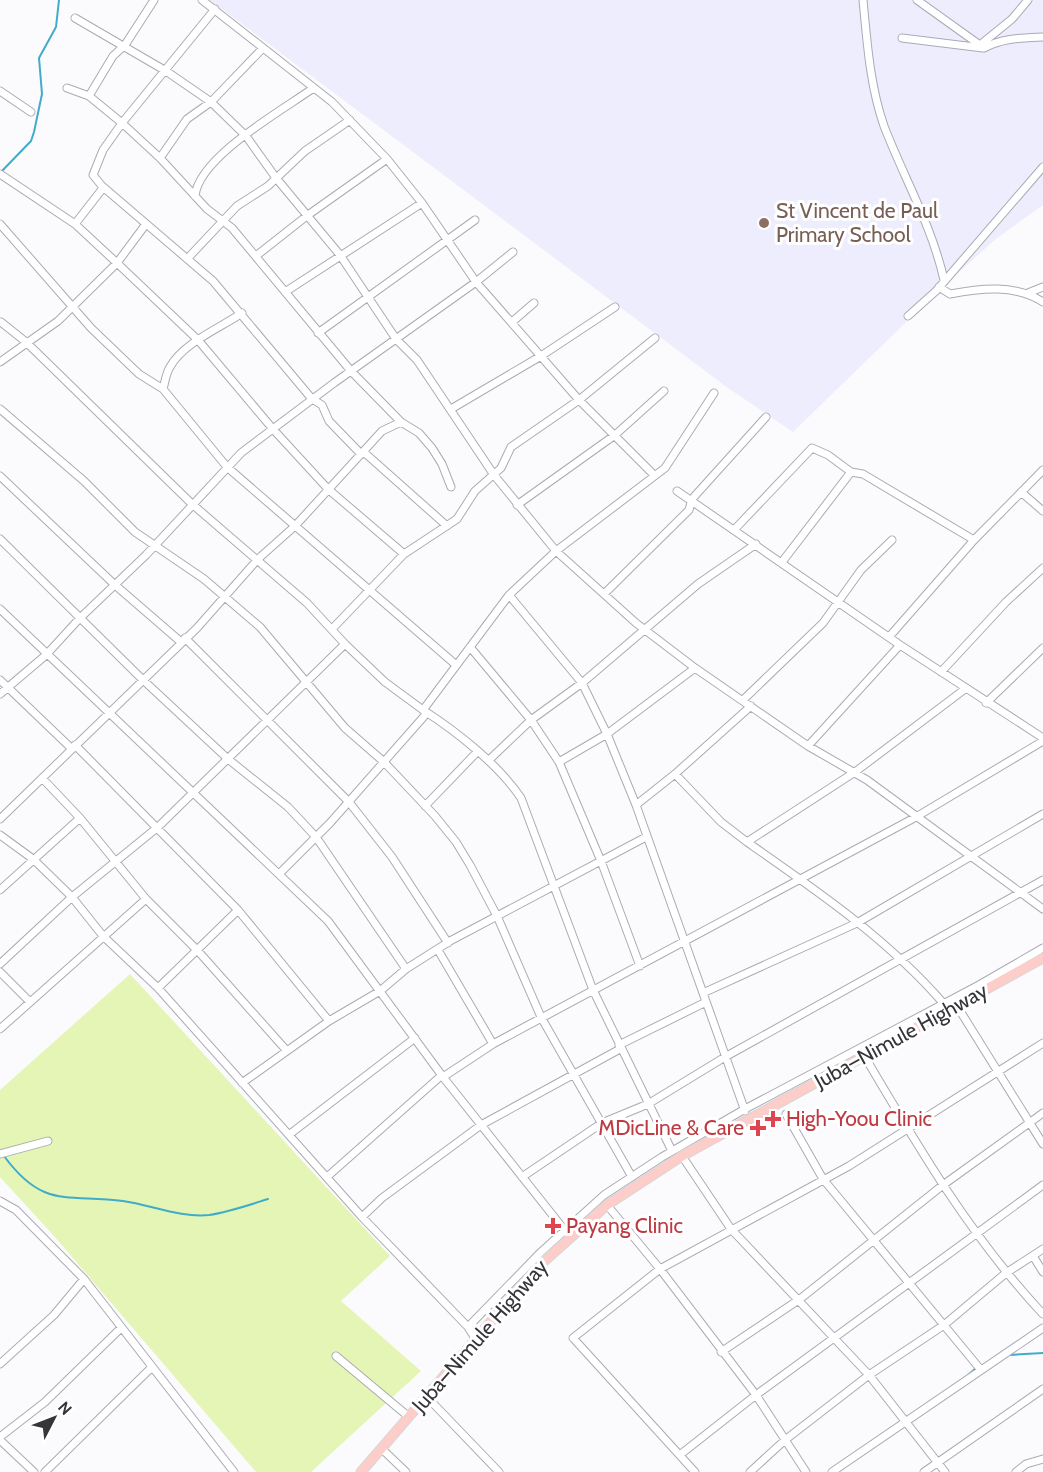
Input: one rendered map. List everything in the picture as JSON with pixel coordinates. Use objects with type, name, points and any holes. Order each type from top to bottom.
[{"type":"main road","name":"Juba–Nimule Highway","points":[[362,1472],[540,1265],[607,1205],[682,1156],[1043,958]]},
{"type":"street","points":[[89,96],[113,56],[125,45],[154,0]]},
{"type":"street","points":[[202,0],[350,120],[387,159],[422,203],[476,282],[579,400],[654,475]]},
{"type":"street","points":[[863,0],[869,65],[883,123],[938,251],[944,280]]},
{"type":"street","points":[[916,0],[982,46]]},
{"type":"street","points":[[982,46],[1012,19],[1028,0]]},
{"type":"street","points":[[214,9],[103,150],[93,171],[95,180],[213,280],[312,399],[322,405],[329,422],[360,453],[366,454],[447,526]]},
{"type":"street","points":[[75,18],[125,45],[211,102],[246,136],[276,178],[340,255],[396,339],[417,360],[494,475],[556,551],[645,630],[695,668],[808,746],[855,772],[1043,909]]},
{"type":"street","points":[[902,38],[982,46],[1022,38],[1043,37]]},
{"type":"street","points":[[160,158],[187,119],[211,102],[263,48]]},
{"type":"street","points":[[67,88],[89,96],[122,123],[160,158],[220,222],[232,228],[351,371],[401,422],[420,433],[442,465],[451,487]]},
{"type":"street","points":[[195,196],[198,183],[210,166],[246,136],[312,88]]},
{"type":"street","points":[[0,91],[31,112]]},
{"type":"street","points":[[187,259],[237,206],[276,178],[305,151],[350,120]]},
{"type":"street","points":[[256,256],[308,215],[387,159]]},
{"type":"street","points":[[908,316],[939,287],[1043,167]]},
{"type":"street","points":[[0,174],[75,224],[117,263],[198,340],[272,428],[328,489],[404,555]]},
{"type":"street","points":[[75,224],[103,188]]},
{"type":"street","points":[[285,292],[422,203]]},
{"type":"street","points":[[318,333],[367,296],[448,242],[475,220]]},
{"type":"street","points":[[0,224],[71,308],[139,374],[163,389],[227,467],[455,664]]},
{"type":"street","points":[[0,362],[43,332],[71,308],[117,263],[146,224]]},
{"type":"street","points":[[0,694],[46,655],[227,467],[272,428],[476,282],[513,252]]},
{"type":"street","points":[[939,287],[950,294],[978,288],[1028,293],[1043,302]]},
{"type":"street","points":[[1028,293],[1043,287]]},
{"type":"street","points":[[512,322],[534,303]]},
{"type":"street","points":[[451,409],[541,356],[615,307]]},
{"type":"street","points":[[163,389],[173,362],[198,340],[242,313]]},
{"type":"street","points":[[1,322],[26,342],[192,504],[307,603],[345,644],[385,681],[489,760],[509,781],[521,798],[592,990],[672,1151]]},
{"type":"street","points":[[332,629],[404,555],[457,519],[476,491],[494,475],[511,447],[579,400],[655,338]]},
{"type":"street","points":[[517,505],[615,435],[664,391]]},
{"type":"street","points":[[280,873],[349,802],[384,762],[425,711],[455,664],[509,595],[556,551],[665,468],[714,393]]},
{"type":"street","points":[[0,409],[84,481],[135,532],[155,544],[225,596],[260,627],[345,728],[384,762],[456,842],[497,916],[542,1017],[632,1177]]},
{"type":"street","points":[[604,594],[689,510],[692,499],[766,417]]},
{"type":"street","points":[[0,819],[183,640],[382,431],[401,422]]},
{"type":"street","points":[[734,530],[812,448],[828,454],[851,471],[863,474],[974,540]]},
{"type":"street","points":[[890,637],[974,540],[1043,470]]},
{"type":"street","points":[[782,562],[851,471]]},
{"type":"street","points":[[0,476],[115,585],[183,640],[349,802],[392,857],[448,943]]},
{"type":"street","points":[[327,1178],[443,1076],[493,1044],[916,817],[1043,739],[900,645],[692,499],[677,491]]},
{"type":"street","points":[[1021,492],[1043,510]]},
{"type":"street","points":[[0,539],[142,679],[228,759],[288,807],[316,837],[406,969]]},
{"type":"street","points":[[742,700],[823,622],[861,570],[892,540]]},
{"type":"street","points":[[489,760],[531,720],[582,682],[698,584],[756,544]]},
{"type":"street","points":[[941,672],[1006,602],[1043,568]]},
{"type":"street","points":[[509,595],[582,682],[608,734],[636,805],[749,1119]]},
{"type":"street","points":[[0,609],[328,921],[443,1076],[566,1232]]},
{"type":"street","points":[[0,964],[72,897],[158,828],[345,644]]},
{"type":"street","points":[[808,746],[900,645]]},
{"type":"street","points":[[470,647],[531,720],[559,762],[601,861],[640,966]]},
{"type":"street","points":[[986,703],[1043,648]]},
{"type":"street","points":[[559,762],[608,734],[695,668]]},
{"type":"street","points":[[0,680],[158,828],[238,910],[329,1021]]},
{"type":"street","points":[[747,842],[855,772],[965,689]]},
{"type":"street","points":[[636,805],[675,774],[751,706]]},
{"type":"street","points":[[425,806],[477,752]]},
{"type":"street","points":[[675,774],[721,822],[799,878],[903,960],[944,1004]]},
{"type":"street","points":[[42,778],[80,818],[146,899],[198,951],[286,1051]]},
{"type":"street","points":[[703,993],[857,923],[1043,814]]},
{"type":"street","points":[[0,890],[80,818]]},
{"type":"street","points":[[0,835],[33,859],[72,897],[103,936],[158,988],[362,1217],[468,1327],[475,1338]]},
{"type":"street","points":[[242,1083],[329,1021],[381,990],[406,969],[448,943],[554,884],[646,837]]},
{"type":"street","points":[[522,1177],[602,1123],[648,1104],[725,1056],[903,960],[1043,880]]},
{"type":"street","points":[[0,1029],[146,899]]},
{"type":"street","points":[[158,988],[238,910]]},
{"type":"street","points":[[468,1327],[541,1252],[566,1232],[604,1195],[672,1151],[745,1109],[944,1004],[1043,948]]},
{"type":"street","points":[[438,950],[493,1044]]},
{"type":"street","points":[[0,972],[30,1002]]},
{"type":"street","points":[[362,1217],[382,1198],[481,1125],[706,1002]]},
{"type":"street","points":[[957,1006],[1043,1144]]},
{"type":"street","points":[[290,1134],[415,1038]]},
{"type":"street","points":[[695,1472],[681,1454],[573,1339],[660,1269],[908,1130],[1043,1043]]},
{"type":"street","points":[[865,1057],[908,1130],[975,1233],[1005,1274],[1043,1314]]},
{"type":"street","points":[[721,1352],[800,1299],[943,1185],[1043,1113]]},
{"type":"street","points":[[786,1114],[824,1179],[981,1370]]},
{"type":"street","points":[[0,1154],[48,1142]]},
{"type":"street","points":[[682,1156],[731,1229],[800,1299],[869,1375],[945,1472]]},
{"type":"street","points":[[681,1454],[756,1395],[1043,1185]]},
{"type":"street","points":[[0,1200],[16,1210],[84,1279],[234,1472]]},
{"type":"street","points":[[607,1205],[660,1269],[756,1395],[806,1472]]},
{"type":"street","points":[[750,1472],[785,1440],[869,1375],[944,1325],[1005,1274],[1043,1249]]},
{"type":"street","points":[[1033,1256],[1043,1272]]},
{"type":"street","points":[[0,1364],[54,1315],[84,1279]]},
{"type":"street","points":[[34,1472],[0,1439],[31,1415],[121,1328]]},
{"type":"street","points":[[832,1472],[1043,1328]]},
{"type":"street","points":[[336,1356],[409,1417]]},
{"type":"street","points":[[45,1472],[152,1367]]},
{"type":"street","points":[[924,1472],[1043,1389]]},
{"type":"street","points":[[426,1396],[499,1472]]},
{"type":"street","points":[[382,1449],[406,1472]]},
{"type":"street","points":[[1016,1472],[1026,1464],[1043,1459]]},
{"type":"shaded area","name":"St Vincent de Paul Primary School","points":[[210,0],[1043,0],[1043,205],[997,238],[936,293],[793,432],[728,388]]},
{"type":"green space","points":[[130,974],[390,1256],[341,1301],[421,1371],[311,1472],[256,1472],[54,1236],[0,1177],[0,1090]]},
{"type":"waterway","points":[[0,173],[31,141],[42,94],[39,58],[56,27],[59,0]]},
{"type":"waterway","points":[[4,1156],[31,1184],[44,1192],[57,1196],[123,1201],[177,1213],[198,1215],[224,1212],[268,1199]]},
{"type":"waterway","points":[[1009,1355],[1043,1353]]},
{"type":"waterway","points":[[967,1376],[976,1368]]},
{"type":"place","name":"St Vincent de Paul Primary School","points":[[764,223]]},
{"type":"place","name":"High-Yoou Clinic","points":[[773,1119]]},
{"type":"place","name":"MDicLine & Care","points":[[758,1128]]},
{"type":"place","name":"Payang Clinic","points":[[553,1226]]}]
